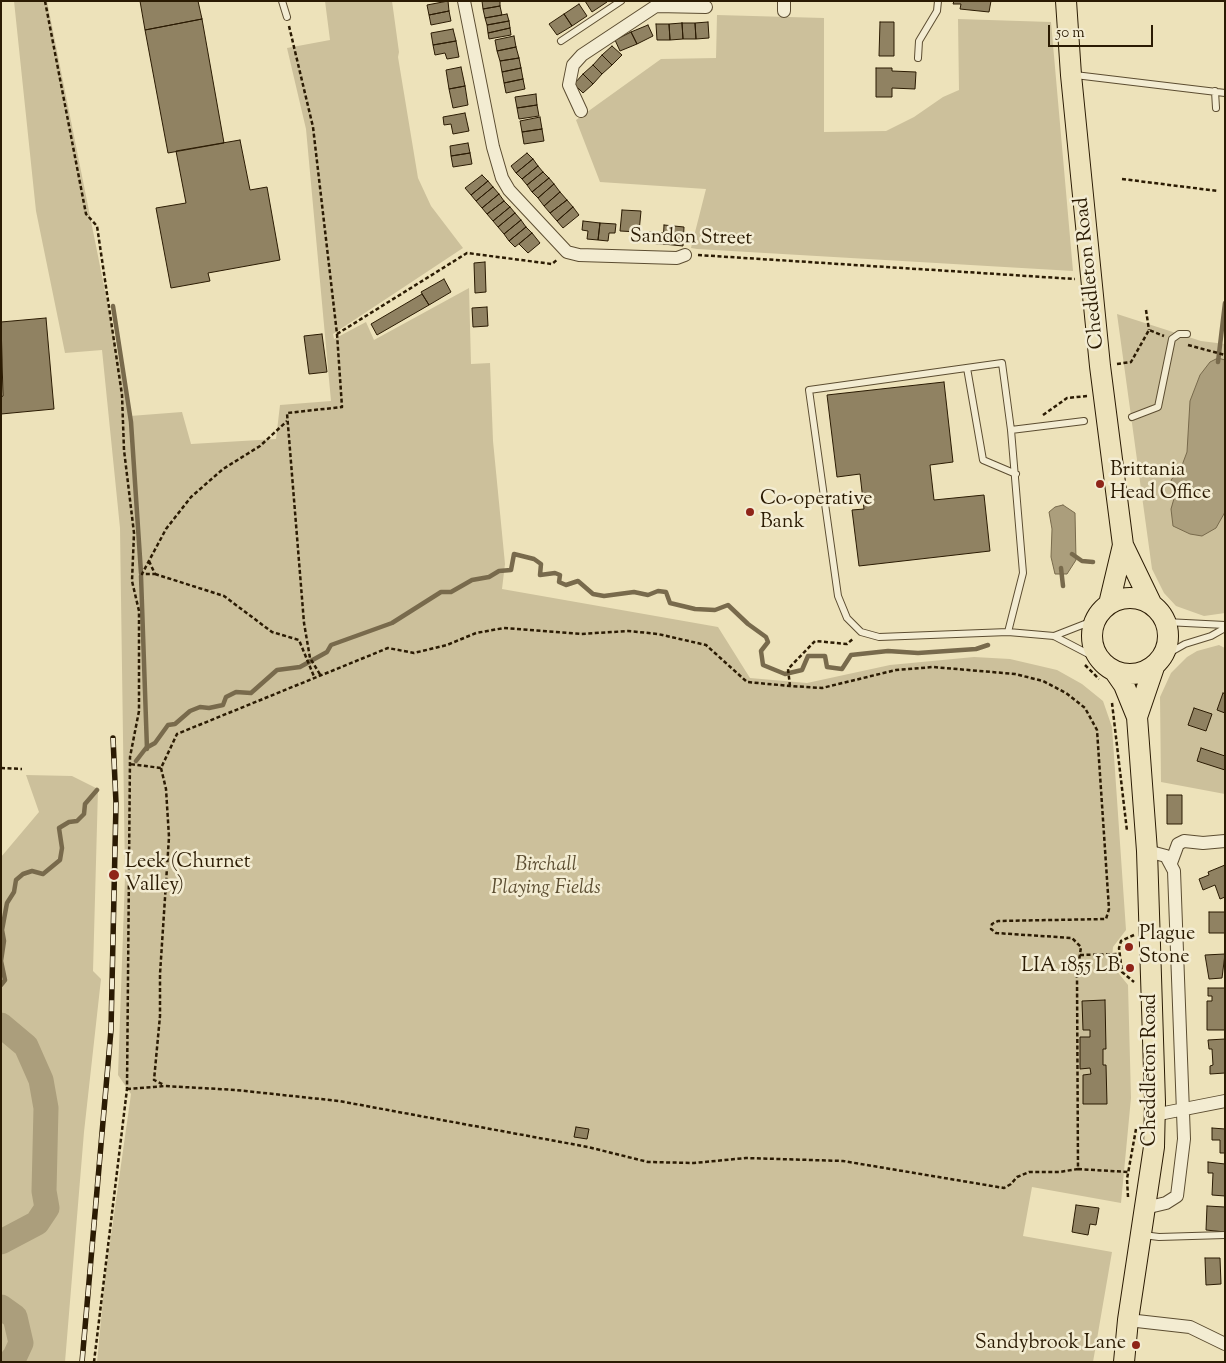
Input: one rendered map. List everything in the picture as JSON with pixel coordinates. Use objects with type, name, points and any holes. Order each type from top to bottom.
[{"type":"highway","name":"Cheddleton Road","points":[[1066,1],[1071,75],[1100,366],[1123,545],[1152,605],[1166,622],[1168,640],[1137,717]]},
{"type":"highway","name":"Cheddleton Road","points":[[1123,545],[1108,604],[1095,620],[1092,629],[1092,643],[1100,669],[1124,685],[1137,717],[1147,851],[1146,1119],[1154,1147],[1137,1207],[1141,1235],[1128,1320],[1124,1362]]},
{"type":"highway","points":[[1108,604],[1131,598],[1152,605]]},
{"type":"highway","points":[[1100,669],[1135,674],[1158,662]]},
{"type":"street","points":[[464,1],[493,147],[502,178],[509,190],[567,252]]},
{"type":"street","points":[[581,111],[569,85],[573,65],[582,55],[656,4],[706,7]]},
{"type":"street","name":"Sandon Street","points":[[567,252],[579,255],[677,258],[684,254]]},
{"type":"street","points":[[1171,863],[1178,844],[1184,841],[1225,841]]},
{"type":"street","points":[[1137,1207],[1166,1203],[1177,1196],[1184,1139],[1177,908],[1174,871],[1166,856],[1147,851]]},
{"type":"street","points":[[1146,1119],[1184,1108],[1225,1101]]},
{"type":"street","points":[[1128,1320],[1190,1326],[1225,1344]]},
{"type":"lane","points":[[282,1],[287,17]]},
{"type":"lane","points":[[561,41],[621,1]]},
{"type":"lane","points":[[918,58],[919,41],[937,11],[938,1]]},
{"type":"lane","points":[[1071,75],[1225,92]]},
{"type":"lane","points":[[1216,92],[1216,108]]},
{"type":"lane","points":[[1132,417],[1158,407],[1172,339],[1179,334],[1187,334]]},
{"type":"lane","points":[[1008,632],[1023,573],[1012,430],[1002,363],[810,390],[838,596],[847,618],[861,632],[879,637],[1008,632],[1054,636],[1095,620]]},
{"type":"lane","points":[[967,368],[983,460],[1016,474]]},
{"type":"lane","points":[[1012,430],[1084,420]]},
{"type":"lane","points":[[1166,622],[1225,626]]},
{"type":"lane","points":[[1158,662],[1185,644],[1211,636],[1225,626]]},
{"type":"lane","points":[[1054,636],[1100,669]]},
{"type":"lane","points":[[1141,1235],[1159,1237],[1225,1235]]},
{"type":"path","points":[[45,1],[86,214],[97,226],[122,395],[124,450],[134,533],[132,581],[138,611],[139,710],[130,764],[127,1089],[94,1362]]},
{"type":"path","points":[[287,17],[312,128],[337,334],[342,407],[287,413],[304,623],[310,658],[321,676]]},
{"type":"path","points":[[1122,179],[1218,191]]},
{"type":"path","points":[[337,334],[466,253],[552,264],[567,252]]},
{"type":"path","name":"Sandon Street","points":[[684,254],[1092,280]]},
{"type":"path","points":[[1100,366],[1131,362],[1149,330],[1146,310]]},
{"type":"path","points":[[1149,330],[1223,355]]},
{"type":"path","points":[[1041,426],[1042,416],[1067,398],[1088,396]]},
{"type":"path","points":[[287,421],[260,446],[222,468],[191,497],[166,529],[142,574],[155,574],[224,596],[272,632],[299,640],[315,679]]},
{"type":"path","points":[[149,561],[155,574]]},
{"type":"path","points":[[165,1086],[154,1080],[160,1016],[160,974],[169,837],[166,789],[161,768],[177,734],[388,648],[414,653],[447,645],[476,633],[504,628],[581,634],[628,630],[658,634],[706,645],[747,682],[822,688],[896,670],[933,667],[963,669],[1015,674],[1043,681],[1066,693],[1085,708],[1097,730],[1108,909],[1106,920],[998,921],[992,924],[991,929],[996,933],[1072,938],[1081,947],[1077,975],[1078,1169]]},
{"type":"path","points":[[790,686],[788,669],[815,641],[847,644],[861,632]]},
{"type":"path","points":[[1111,696],[1116,723],[1128,838]]},
{"type":"path","points":[[130,764],[161,768]]},
{"type":"path","points":[[1,768],[22,769]]},
{"type":"path","points":[[1138,934],[1121,941],[1119,954],[1122,972],[1129,979],[1140,984]]},
{"type":"path","points":[[1080,955],[1119,954]]},
{"type":"path","points":[[127,1089],[165,1086],[236,1090],[339,1101],[588,1147],[648,1162],[694,1163],[746,1158],[839,1159],[1004,1188],[1017,1177],[1029,1172],[1059,1172],[1078,1169],[1128,1172]]},
{"type":"path","points":[[1137,1207],[1128,1172],[1146,1119]]},
{"type":"green space","name":"Birchall Playing Fields","points":[[14,1],[47,1],[130,416],[182,412],[191,444],[276,439],[280,405],[331,401],[306,129],[287,48],[330,40],[325,1],[392,1],[399,52],[398,57],[418,178],[431,206],[463,248],[333,334],[334,339],[366,322],[374,340],[469,288],[471,364],[490,363],[493,441],[505,564],[502,589],[718,627],[750,678],[807,683],[890,665],[974,657],[1010,659],[1057,670],[1082,684],[1103,701],[1112,727],[1126,930],[1113,947],[1112,958],[1116,970],[1128,985],[1131,1098],[1121,1203],[1032,1187],[1023,1236],[1112,1252],[1093,1362],[97,1362],[105,1278],[131,1094],[118,1075],[125,877],[120,528],[102,350],[65,353],[36,211]]},
{"type":"green space","points":[[717,15],[824,18],[824,132],[886,131],[914,117],[943,97],[959,90],[958,19],[1051,22],[1073,271],[691,248],[706,189],[600,182],[576,120],[661,59],[716,58]]},
{"type":"green space","points":[[1117,314],[1201,341],[1225,344],[1225,613],[1204,616],[1176,606],[1164,593],[1152,569]]},
{"type":"green space","points":[[1219,645],[1225,648],[1225,794],[1161,782],[1160,697],[1171,673],[1187,657],[1197,651]]},
{"type":"green space","points":[[26,775],[72,776],[98,789],[93,971],[101,979],[84,1132],[65,1362],[1,1362],[1,857],[39,812]]},
{"type":"shaded area","points":[[1218,358],[1225,360],[1225,512],[1216,528],[1202,536],[1190,534],[1173,526],[1171,509],[1175,495],[1171,480],[1181,468],[1187,452],[1190,401],[1200,375],[1210,362]]},
{"type":"shaded area","points":[[1063,505],[1075,513],[1076,560],[1067,574],[1055,574],[1051,557],[1052,529],[1049,512],[1055,507]]},
{"type":"building","points":[[140,1],[198,1],[202,19],[145,30]]},
{"type":"building","points":[[448,1],[449,11],[429,15],[427,5]]},
{"type":"building","points":[[482,1],[500,1],[500,6],[483,9]]},
{"type":"building","points":[[585,1],[606,1],[607,2],[592,12]]},
{"type":"building","points":[[954,1],[991,1],[989,12],[960,9],[961,4],[953,4]]},
{"type":"building","points":[[579,4],[587,16],[572,26],[564,14]]},
{"type":"building","points":[[500,6],[502,15],[485,18],[483,9]]},
{"type":"building","points":[[449,11],[451,21],[431,25],[429,15]]},
{"type":"building","points":[[507,14],[509,21],[487,25],[485,18]]},
{"type":"building","points":[[564,14],[572,26],[557,35],[549,24]]},
{"type":"building","points":[[202,19],[224,143],[168,153],[145,30]]},
{"type":"building","points":[[509,21],[510,28],[488,33],[487,25]]},
{"type":"building","points":[[708,22],[709,38],[696,39],[695,23]]},
{"type":"building","points":[[880,22],[894,22],[894,56],[879,56]]},
{"type":"building","points":[[682,23],[695,23],[696,39],[683,39]]},
{"type":"building","points":[[682,23],[683,39],[670,40],[669,24]]},
{"type":"building","points":[[656,24],[669,24],[670,40],[657,40]]},
{"type":"building","points":[[648,25],[653,36],[637,44],[631,32]]},
{"type":"building","points":[[510,28],[511,35],[489,39],[488,33]]},
{"type":"building","points":[[453,29],[456,41],[433,45],[431,33]]},
{"type":"building","points":[[631,32],[637,44],[620,51],[615,40]]},
{"type":"building","points":[[514,36],[516,47],[497,51],[495,40]]},
{"type":"building","points":[[456,41],[459,57],[447,59],[445,53],[435,55],[433,45]]},
{"type":"building","points":[[612,46],[622,55],[612,65],[602,55]]},
{"type":"building","points":[[516,47],[519,58],[500,61],[497,51]]},
{"type":"building","points":[[602,55],[612,65],[602,74],[593,65]]},
{"type":"building","points":[[519,58],[521,68],[502,72],[500,61]]},
{"type":"building","points":[[593,65],[602,74],[593,84],[583,74]]},
{"type":"building","points":[[461,67],[465,86],[449,89],[446,70]]},
{"type":"building","points":[[521,68],[523,79],[504,83],[502,72]]},
{"type":"building","points":[[876,68],[892,68],[892,71],[916,72],[915,89],[892,88],[892,97],[876,97]]},
{"type":"building","points":[[583,74],[593,84],[583,93],[574,84]]},
{"type":"building","points":[[523,79],[525,89],[506,93],[504,83]]},
{"type":"building","points":[[465,86],[468,105],[453,108],[449,89]]},
{"type":"building","points":[[536,94],[537,105],[517,108],[515,97]]},
{"type":"building","points":[[537,105],[539,116],[519,119],[517,108]]},
{"type":"building","points":[[465,113],[469,131],[453,134],[451,124],[444,125],[443,117]]},
{"type":"building","points":[[540,117],[542,129],[522,132],[520,121]]},
{"type":"building","points":[[542,129],[544,141],[524,144],[522,132]]},
{"type":"building","points":[[240,140],[250,190],[267,187],[280,260],[208,273],[210,281],[171,288],[156,208],[186,203],[176,151]]},
{"type":"building","points":[[468,143],[470,153],[451,156],[450,146]]},
{"type":"building","points":[[470,153],[472,164],[453,167],[451,156]]},
{"type":"building","points":[[527,153],[533,159],[516,173],[511,166]]},
{"type":"building","points":[[533,159],[538,166],[522,179],[516,173]]},
{"type":"building","points":[[538,166],[543,172],[527,185],[522,179]]},
{"type":"building","points":[[543,172],[549,178],[532,192],[527,185]]},
{"type":"building","points":[[482,175],[488,181],[471,195],[465,188]]},
{"type":"building","points":[[549,178],[554,184],[538,198],[532,192]]},
{"type":"building","points":[[488,181],[493,187],[476,201],[471,195]]},
{"type":"building","points":[[554,184],[560,192],[544,206],[538,198]]},
{"type":"building","points":[[493,187],[499,194],[482,208],[476,201]]},
{"type":"building","points":[[560,192],[567,200],[550,213],[544,206]]},
{"type":"building","points":[[499,194],[504,201],[487,214],[482,208]]},
{"type":"building","points":[[567,200],[573,207],[557,221],[550,213]]},
{"type":"building","points":[[504,201],[510,207],[493,221],[487,214]]},
{"type":"building","points":[[510,207],[515,213],[498,227],[493,221]]},
{"type":"building","points":[[573,207],[579,215],[563,228],[557,221]]},
{"type":"building","points":[[622,210],[641,211],[639,232],[620,231]]},
{"type":"building","points":[[515,213],[521,220],[504,234],[498,227]]},
{"type":"building","points":[[521,220],[526,227],[509,241],[504,234]]},
{"type":"building","points":[[583,221],[600,223],[598,240],[587,239],[588,231],[582,230]]},
{"type":"building","points":[[600,223],[616,224],[615,233],[609,233],[608,241],[598,240]]},
{"type":"building","points":[[664,225],[684,227],[683,246],[663,244]]},
{"type":"building","points":[[526,227],[532,233],[515,247],[509,241]]},
{"type":"building","points":[[647,232],[664,233],[663,244],[646,243]]},
{"type":"building","points":[[532,233],[540,243],[528,253],[519,244]]},
{"type":"building","points":[[485,262],[486,292],[475,293],[474,263]]},
{"type":"building","points":[[444,279],[451,292],[429,305],[421,292]]},
{"type":"building","points":[[422,294],[429,305],[377,335],[371,324]]},
{"type":"building","points":[[487,307],[488,326],[473,327],[472,308]]},
{"type":"building","points":[[46,318],[54,409],[1,414],[1,397],[3,396],[1,322]]},
{"type":"building","points":[[322,334],[327,372],[309,374],[304,336]]},
{"type":"building","points":[[944,382],[953,462],[930,465],[934,500],[984,495],[990,551],[859,566],[852,510],[864,509],[860,474],[837,477],[827,395]]},
{"type":"building","points":[[1223,693],[1225,694],[1225,713],[1217,710]]},
{"type":"building","points":[[1194,708],[1212,714],[1206,731],[1188,725]]},
{"type":"building","points":[[1201,748],[1225,756],[1225,770],[1197,761]]},
{"type":"building","points":[[1167,795],[1182,795],[1182,824],[1167,824]]},
{"type":"building","points":[[1225,865],[1225,897],[1220,899],[1215,885],[1203,890],[1199,879],[1209,875],[1208,872]]},
{"type":"building","points":[[1209,912],[1225,912],[1225,933],[1209,933]]},
{"type":"building","points":[[1225,954],[1222,978],[1209,979],[1205,955]]},
{"type":"building","points":[[1208,988],[1225,988],[1225,1030],[1207,1030],[1207,1001],[1212,1001],[1212,996],[1208,996]]},
{"type":"building","points":[[1105,1000],[1106,1049],[1103,1049],[1103,1065],[1106,1065],[1107,1104],[1083,1104],[1083,1075],[1091,1074],[1090,1068],[1080,1069],[1080,1037],[1090,1037],[1090,1030],[1083,1030],[1082,1001]]},
{"type":"building","points":[[1225,1039],[1225,1073],[1210,1074],[1210,1066],[1213,1065],[1212,1049],[1209,1049],[1208,1040]]},
{"type":"building","points":[[576,1127],[589,1129],[587,1139],[574,1137]]},
{"type":"building","points":[[1212,1128],[1225,1129],[1225,1153],[1220,1153],[1220,1140],[1212,1140]]},
{"type":"building","points":[[1208,1162],[1225,1164],[1225,1196],[1212,1195],[1213,1173],[1208,1173]]},
{"type":"building","points":[[1076,1205],[1099,1208],[1096,1225],[1090,1224],[1088,1235],[1072,1232]]},
{"type":"building","points":[[1207,1206],[1225,1207],[1225,1232],[1206,1230]]},
{"type":"building","points":[[1205,1258],[1220,1258],[1221,1284],[1206,1285]]},
{"type":"waterway","points":[[1218,362],[1225,303]]},
{"type":"waterway","points":[[113,306],[131,422],[141,573]]},
{"type":"waterway","points":[[136,761],[146,748],[155,743],[168,725],[175,724],[190,711],[200,707],[209,708],[223,705],[226,697],[236,692],[251,693],[277,670],[300,667],[327,652],[331,645],[392,623],[441,592],[451,592],[472,580],[489,577],[499,571],[511,570],[514,554],[534,559],[541,564],[540,575],[555,573],[560,575],[559,582],[566,585],[578,581],[593,594],[604,596],[634,592],[648,595],[658,591],[666,592],[670,603],[695,609],[715,610],[728,605],[748,624],[766,637],[768,642],[761,651],[763,665],[785,674],[802,670],[808,656],[825,656],[827,667],[842,669],[851,655],[888,651],[918,653],[976,649],[988,645]]},
{"type":"waterway","points":[[1072,554],[1082,561],[1093,562]]},
{"type":"waterway","points":[[1061,568],[1063,586]]},
{"type":"waterway","points":[[141,576],[147,749]]},
{"type":"waterway","points":[[1,985],[5,980],[1,961],[4,941],[2,930],[7,903],[14,892],[16,880],[23,874],[32,871],[43,874],[60,860],[62,848],[59,828],[69,822],[77,821],[84,814],[85,804],[97,790]]},
{"type":"waterway","points":[[1,1025],[26,1046],[41,1080],[46,1108],[44,1191],[47,1208],[37,1223],[1,1242]]},
{"type":"waterway","points":[[1,1307],[15,1317],[21,1343],[10,1362]]},
{"type":"railway","points":[[82,1362],[111,1030],[116,803],[113,738]]},
{"type":"place","name":"Brittania Head Office","points":[[1100,484]]},
{"type":"place","name":"Co-operative Bank","points":[[750,512]]},
{"type":"place","name":"Leek (Churnet Valley)","points":[[114,875]]},
{"type":"place","name":"Plague Stone","points":[[1129,947]]},
{"type":"place","name":"LIA 1855 LB","points":[[1130,968]]},
{"type":"place","name":"Sandybrook Lane","points":[[1136,1345]]}]
